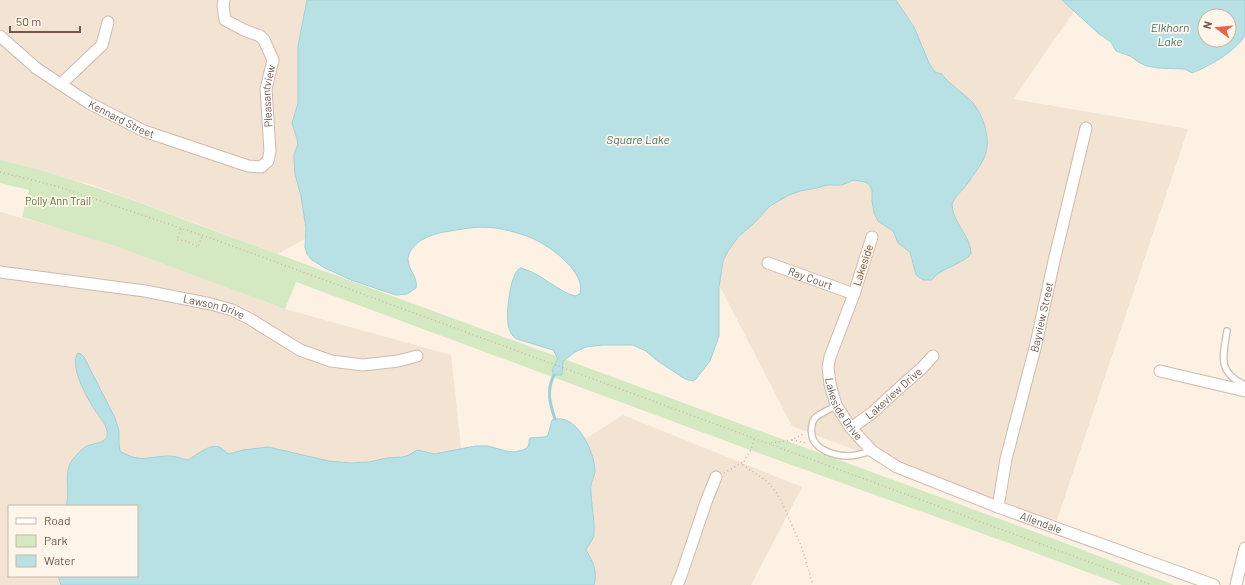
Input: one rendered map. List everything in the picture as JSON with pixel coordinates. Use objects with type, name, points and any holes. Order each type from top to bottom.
[{"type":"street","name":"Pleasantview","points":[[224,0],[223,6],[225,20],[260,36],[264,40],[273,60],[266,89],[270,151],[268,161],[261,167]]},
{"type":"street","points":[[61,84],[102,45],[108,22]]},
{"type":"street","name":"Kennard Street","points":[[0,36],[36,68],[89,103],[144,131],[248,166],[261,167]]},
{"type":"street","name":"Bayview Street","points":[[998,507],[1006,459],[1036,344],[1086,128]]},
{"type":"street","name":"Lakeside","points":[[854,294],[872,237]]},
{"type":"street","name":"Ray Court","points":[[768,263],[854,294]]},
{"type":"street","name":"Lawson Drive","points":[[0,272],[145,291],[211,304],[232,310],[250,319],[300,350],[331,361],[363,365],[398,361],[417,356]]},
{"type":"street","name":"Lakeside Drive","points":[[854,294],[833,347],[828,367],[831,390],[836,405],[851,428],[872,451]]},
{"type":"street","name":"Lakeview Drive","points":[[851,428],[872,413],[922,368],[933,356]]},
{"type":"street","points":[[1160,371],[1245,391]]},
{"type":"street","name":"Allendale","points":[[872,451],[897,467],[998,507],[1214,585]]},
{"type":"street","points":[[677,585],[716,477]]},
{"type":"street","points":[[1236,585],[1245,548]]},
{"type":"lane","points":[[1227,331],[1223,364],[1228,375],[1245,385]]},
{"type":"lane","points":[[836,405],[817,416],[812,424],[811,430],[815,444],[828,452],[847,456],[872,451]]},
{"type":"path","points":[[0,172],[56,186],[202,236],[1152,585]]},
{"type":"path","points":[[181,229],[177,240],[187,241],[198,247],[202,236]]},
{"type":"path","points":[[769,444],[792,440],[811,430]]},
{"type":"path","points":[[716,477],[743,462],[755,438]]},
{"type":"path","points":[[792,440],[815,444]]},
{"type":"path","points":[[743,462],[745,467],[768,482],[776,492],[802,548],[813,585]]},
{"type":"shaded area","points":[[0,0],[341,0],[341,218],[278,254],[93,185],[0,160]]},
{"type":"shaded area","points":[[826,0],[1082,0],[1013,99],[1188,129],[1055,526],[792,426],[687,223]]},
{"type":"shaded area","points":[[0,212],[73,232],[112,245],[285,309],[451,355],[468,513],[623,415],[802,487],[751,585],[0,585]]},
{"type":"green space","name":"Polly Ann Trail","points":[[0,160],[71,179],[139,203],[1057,540],[1174,585],[1122,585],[753,451],[296,282],[285,309],[112,245],[22,217],[29,190],[0,183]]},
{"type":"water","name":"Square Lake","points":[[307,0],[896,0],[914,27],[929,63],[935,72],[942,74],[973,103],[986,129],[987,144],[984,158],[952,204],[955,217],[968,241],[971,254],[967,258],[939,273],[932,280],[923,280],[916,275],[910,252],[898,243],[893,231],[878,221],[874,213],[872,190],[869,184],[854,180],[842,185],[826,185],[800,191],[789,195],[770,206],[739,236],[728,251],[723,261],[719,287],[719,336],[710,361],[696,379],[693,381],[685,379],[655,359],[646,351],[633,345],[602,345],[586,347],[575,352],[563,361],[562,375],[554,375],[554,365],[558,359],[553,350],[517,339],[510,331],[508,324],[508,312],[509,295],[513,279],[520,268],[522,268],[537,275],[568,294],[575,296],[580,294],[580,286],[578,277],[566,261],[558,254],[534,239],[505,230],[484,227],[445,232],[427,237],[416,244],[409,254],[408,263],[415,279],[416,288],[407,294],[396,295],[351,280],[325,268],[312,260],[307,254],[305,247],[306,228],[301,196],[295,174],[294,154],[298,144],[292,123],[298,103],[298,46]]},
{"type":"water","name":"Elkhorn Lake","points":[[1062,0],[1245,0],[1245,36],[1237,46],[1237,8],[1197,8],[1197,48],[1235,48],[1206,67],[1192,73],[1185,69],[1147,66],[1130,56],[1116,51],[1111,42],[1098,33]]},
{"type":"water","points":[[78,353],[84,357],[115,418],[119,431],[120,451],[127,455],[139,458],[174,456],[188,460],[204,450],[213,447],[221,448],[229,454],[243,450],[268,447],[329,461],[351,463],[403,457],[417,450],[435,454],[475,446],[488,446],[514,452],[527,448],[530,438],[545,437],[548,435],[552,420],[561,419],[569,422],[576,427],[588,444],[594,464],[595,472],[591,487],[594,535],[586,550],[595,571],[594,585],[61,585],[58,577],[138,577],[138,505],[66,505],[68,494],[68,469],[70,463],[83,448],[103,441],[107,436],[105,425],[83,388],[77,372],[76,358]]},
{"type":"waterway","points":[[554,375],[549,392],[550,403],[555,419]]}]
